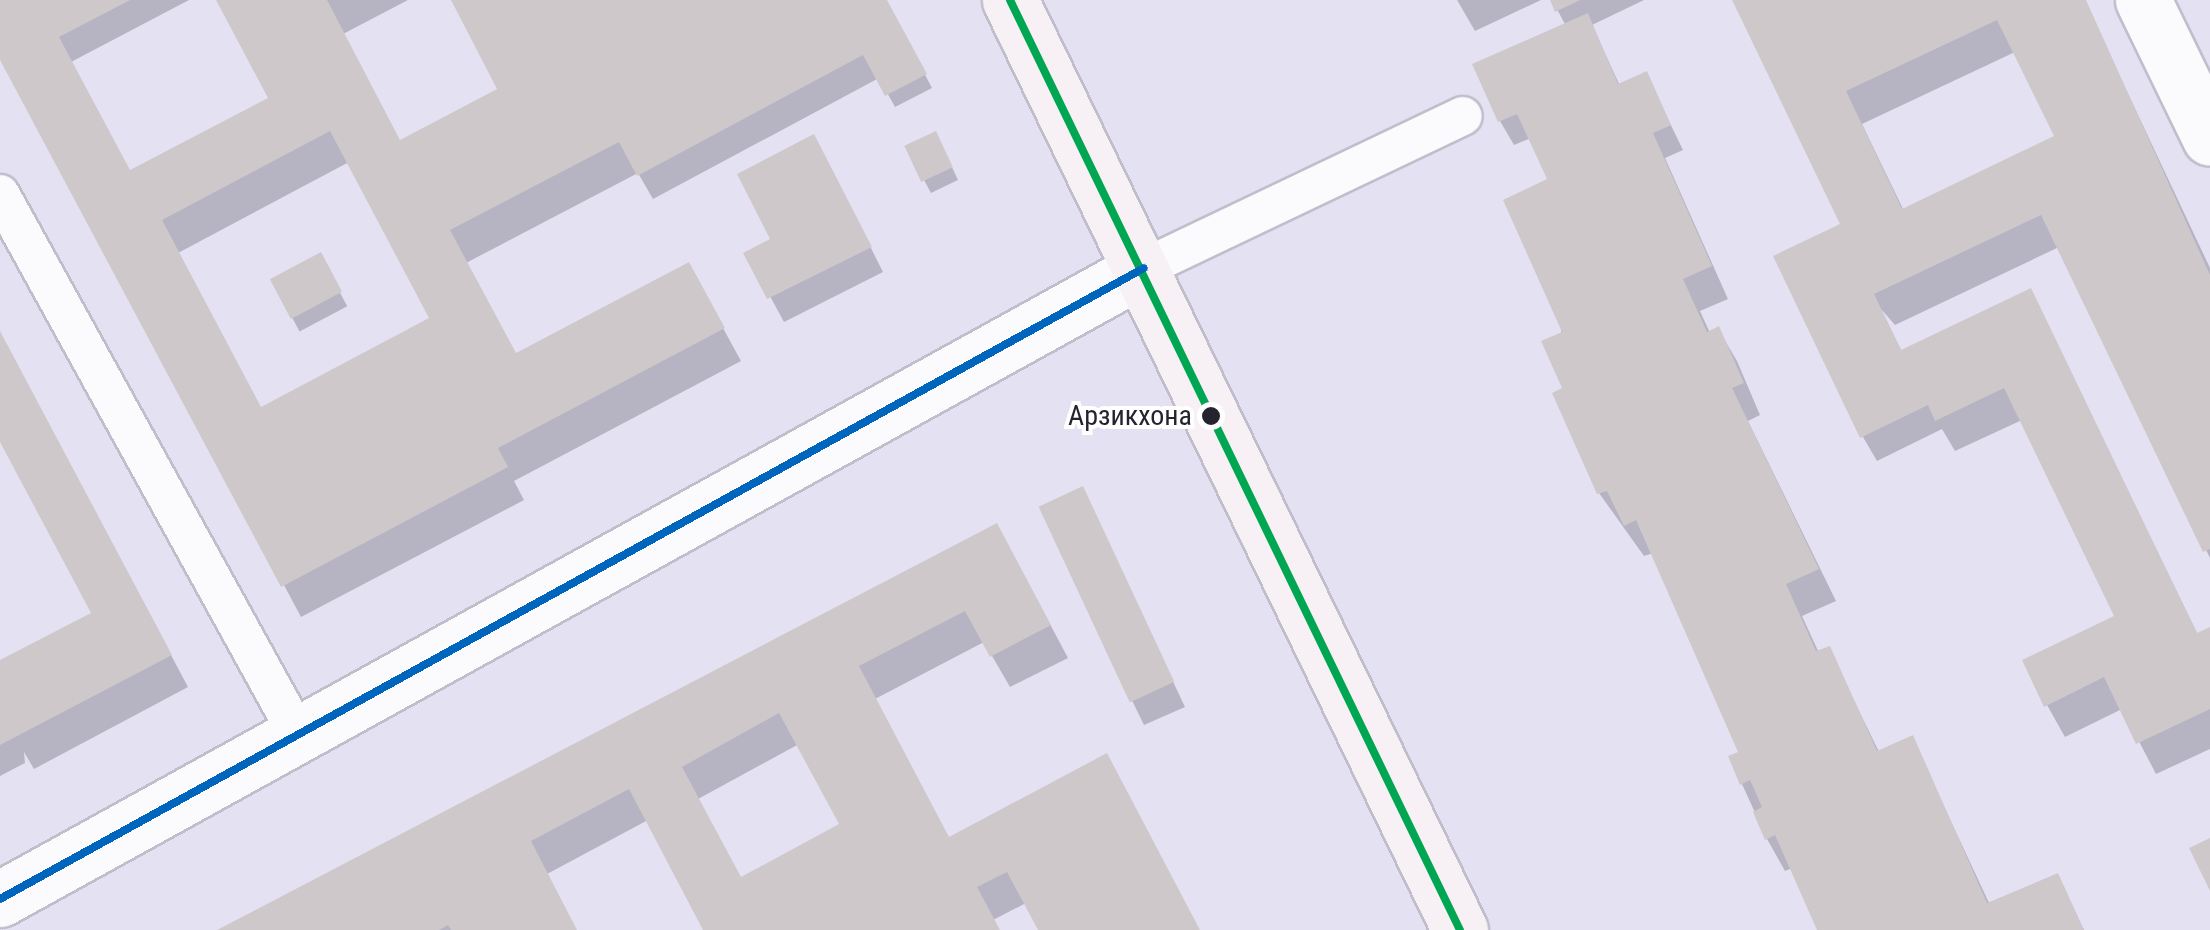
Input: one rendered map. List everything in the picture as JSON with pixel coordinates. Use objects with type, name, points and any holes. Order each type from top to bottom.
[{"type":"main road","points":[[1010,0],[1144,268],[1460,930]]},
{"type":"street","points":[[2142,0],[2210,138]]},
{"type":"street","points":[[0,899],[1144,268]]},
{"type":"lane","points":[[1144,268],[1463,116]]},
{"type":"lane","points":[[0,194],[297,733]]},
{"type":"building","points":[[0,0],[130,0],[59,37],[130,170],[268,98],[216,0],[327,0],[400,140],[497,89],[451,0],[887,0],[927,74],[885,96],[863,55],[637,176],[619,142],[450,230],[516,353],[689,262],[725,328],[498,448],[508,467],[281,587],[0,60]],"holes":[[[330,131],[429,318],[261,407],[162,220]]]},
{"type":"building","points":[[1550,0],[1580,0],[1555,12]]},
{"type":"building","points":[[1732,0],[2086,0],[2210,275],[2210,549],[2203,552],[2041,215],[1874,294],[1901,350],[2031,288],[2197,633],[2210,627],[2210,709],[2136,744],[2104,677],[2044,707],[2022,660],[2114,616],[2004,388],[1935,421],[1928,405],[1860,438],[1773,256],[1840,224]],"holes":[[[1997,20],[2054,136],[1902,209],[1846,91]]]},
{"type":"building","points":[[1588,13],[1618,84],[1647,71],[1671,125],[1653,133],[1712,266],[1683,279],[1707,332],[1719,326],[1744,383],[1732,388],[1819,569],[1786,584],[1816,651],[1830,646],[1877,751],[1913,735],[1987,903],[2058,873],[2084,930],[1817,930],[1775,835],[1765,840],[1753,812],[1762,807],[1750,780],[1740,785],[1728,756],[1738,752],[1636,520],[1624,526],[1607,491],[1597,494],[1552,393],[1562,388],[1541,341],[1562,332],[1503,200],[1547,179],[1517,114],[1498,122],[1472,64]]},
{"type":"building","points":[[936,131],[953,167],[921,182],[904,146]]},
{"type":"building","points":[[814,134],[872,247],[767,299],[743,253],[770,239],[737,174]]},
{"type":"building","points":[[321,252],[342,292],[291,319],[270,279]]},
{"type":"building","points":[[0,331],[172,655],[0,745],[0,660],[91,613],[0,442]]},
{"type":"building","points":[[1083,486],[1174,682],[1130,702],[1039,507]]},
{"type":"building","points":[[997,523],[1051,625],[990,657],[965,611],[859,666],[949,837],[1107,753],[1200,930],[1038,930],[1007,872],[977,887],[1000,930],[703,930],[629,789],[531,841],[577,930],[451,930],[448,925],[439,930],[217,930]],"holes":[[[779,713],[839,824],[741,877],[682,767]]]},
{"type":"building","points":[[2210,838],[2210,891],[2189,848]]},
{"type":"transit line","points":[[1010,0],[1460,930]]},
{"type":"transit line","points":[[0,899],[1144,268]]},
{"type":"place","name":"Арзикхона","points":[[1211,416]]}]
